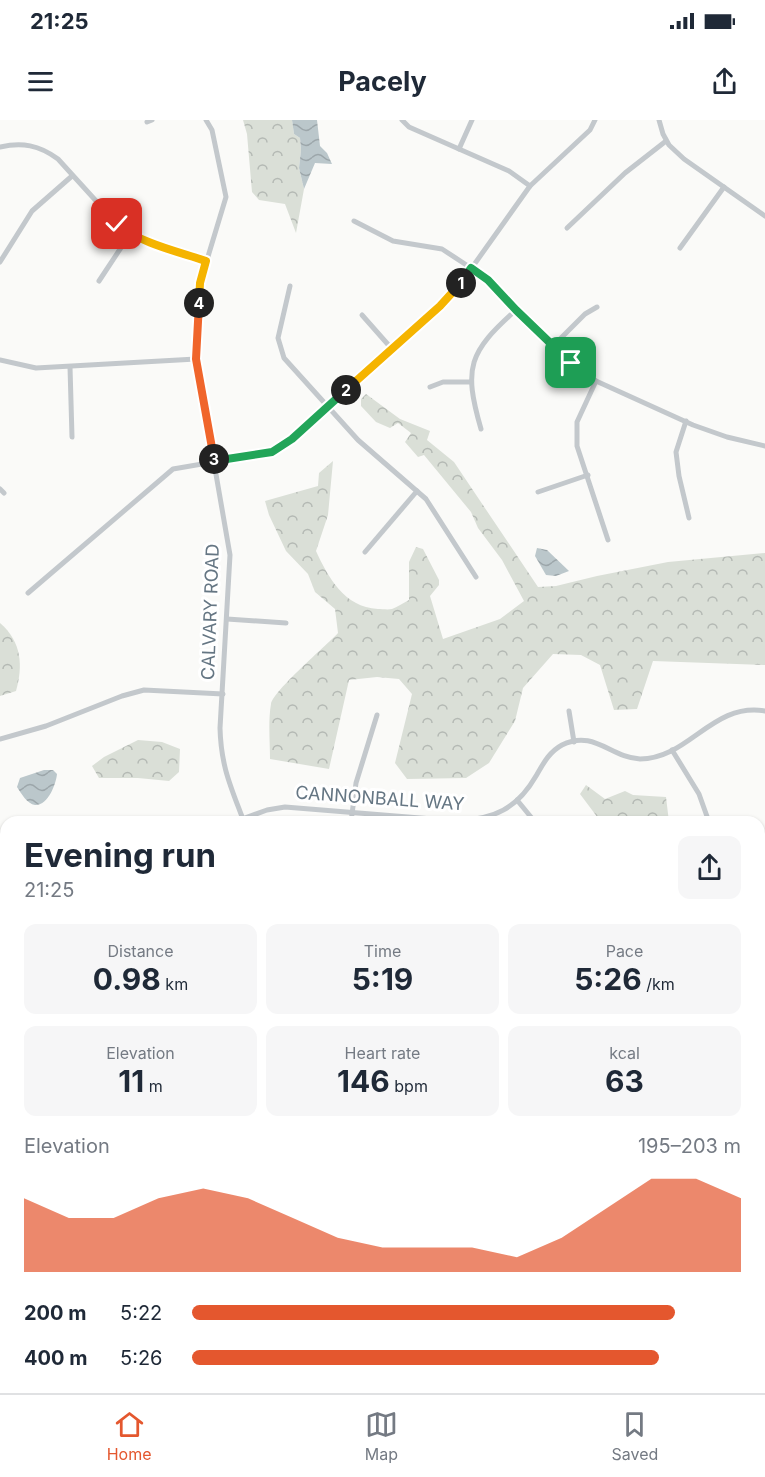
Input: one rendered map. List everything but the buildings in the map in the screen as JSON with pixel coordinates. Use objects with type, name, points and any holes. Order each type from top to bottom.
[{"type":"street","name":"CALVARY ROAD","points":[[206,120],[212,130],[226,197],[200,283],[196,359],[231,555],[220,728],[222,761],[243,816]]},
{"type":"street","points":[[402,120],[409,127],[509,171],[531,186]]},
{"type":"street","points":[[459,149],[472,120]]},
{"type":"street","points":[[28,593],[173,470],[272,452],[292,439],[440,306],[461,283],[531,186],[590,130],[596,120]]},
{"type":"street","points":[[659,120],[666,141],[684,159],[765,216]]},
{"type":"street","points":[[567,228],[625,173],[666,141]]},
{"type":"street","points":[[0,147],[19,144],[40,148],[58,159],[117,224],[130,234],[206,261]]},
{"type":"street","points":[[0,262],[32,211],[72,176]]},
{"type":"street","points":[[680,248],[724,187]]},
{"type":"street","points":[[354,221],[393,241],[442,249],[471,268],[488,280],[571,363],[596,381],[727,437],[765,446]]},
{"type":"street","points":[[99,281],[130,234]]},
{"type":"street","points":[[290,286],[278,338],[284,358],[358,440],[417,491],[436,513],[476,577]]},
{"type":"street","points":[[553,346],[585,314],[597,307]]},
{"type":"street","points":[[481,429],[473,401],[471,382],[474,362],[482,344],[490,334],[516,310]]},
{"type":"street","points":[[362,315],[392,349]]},
{"type":"street","points":[[0,360],[36,368],[196,359]]},
{"type":"street","points":[[70,367],[72,437]]},
{"type":"street","points":[[596,381],[577,422],[577,446],[608,540]]},
{"type":"street","points":[[430,387],[443,382],[471,382]]},
{"type":"street","points":[[686,421],[676,452],[689,518]]},
{"type":"street","points":[[538,492],[588,475]]},
{"type":"street","points":[[365,552],[417,491]]},
{"type":"street","points":[[227,619],[286,623]]},
{"type":"street","points":[[0,739],[41,728],[122,696],[144,690],[223,694]]},
{"type":"street","points":[[569,711],[574,742],[595,741],[630,758],[650,758],[672,750],[721,717],[734,711],[765,711]]},
{"type":"street","points":[[352,816],[356,783],[377,715]]},
{"type":"street","name":"CANNONBALL WAY","points":[[489,816],[506,809],[524,794],[552,752],[567,743],[574,742]]},
{"type":"street","points":[[672,750],[699,794],[707,816]]},
{"type":"street","points":[[517,800],[531,816]]},
{"type":"street","name":"CANNONBALL WAY","points":[[253,816],[267,810],[285,807],[404,816]]},
{"type":"green space","points":[[243,120],[292,120],[294,134],[300,138],[299,168],[304,189],[296,233],[285,204],[259,200],[252,192],[247,134]]},
{"type":"green space","points":[[366,394],[400,419],[430,431],[427,440],[454,462],[538,587],[556,586],[668,562],[765,553],[765,665],[653,661],[637,709],[614,710],[600,665],[581,655],[553,654],[523,688],[515,721],[489,763],[466,778],[407,779],[395,763],[412,694],[399,679],[377,677],[349,680],[329,769],[270,759],[270,717],[274,698],[290,679],[338,633],[335,609],[315,592],[308,574],[286,551],[265,501],[318,486],[319,473],[333,461],[328,515],[316,551],[326,571],[339,589],[356,603],[378,609],[392,609],[409,600],[409,562],[416,547],[423,549],[439,580],[439,585],[430,596],[443,639],[500,619],[524,601],[502,560],[478,528],[471,512],[424,455],[418,457],[405,442],[411,433],[398,423],[390,428],[376,422],[361,406],[361,399]]},
{"type":"green space","points":[[0,623],[17,646],[20,672],[16,691],[0,696]]},
{"type":"green space","points":[[138,740],[162,742],[180,749],[179,772],[169,781],[99,778],[92,766],[104,757]]},
{"type":"green space","points":[[586,785],[605,799],[625,791],[633,795],[666,797],[668,816],[596,816],[580,794]]},
{"type":"water","points":[[292,120],[317,120],[320,146],[327,153],[332,164],[315,163],[304,189],[299,168],[300,138],[294,134]]},
{"type":"water","points":[[537,548],[547,550],[569,571],[556,576],[546,575],[535,556]]},
{"type":"water","points":[[44,770],[53,770],[57,774],[50,794],[40,804],[29,803],[17,787],[20,778]]},
{"type":"route","points":[[117,224],[130,234],[144,240],[206,261],[200,283],[196,359],[214,461],[272,452],[292,439],[440,306],[471,268],[488,280],[571,363]]}]
